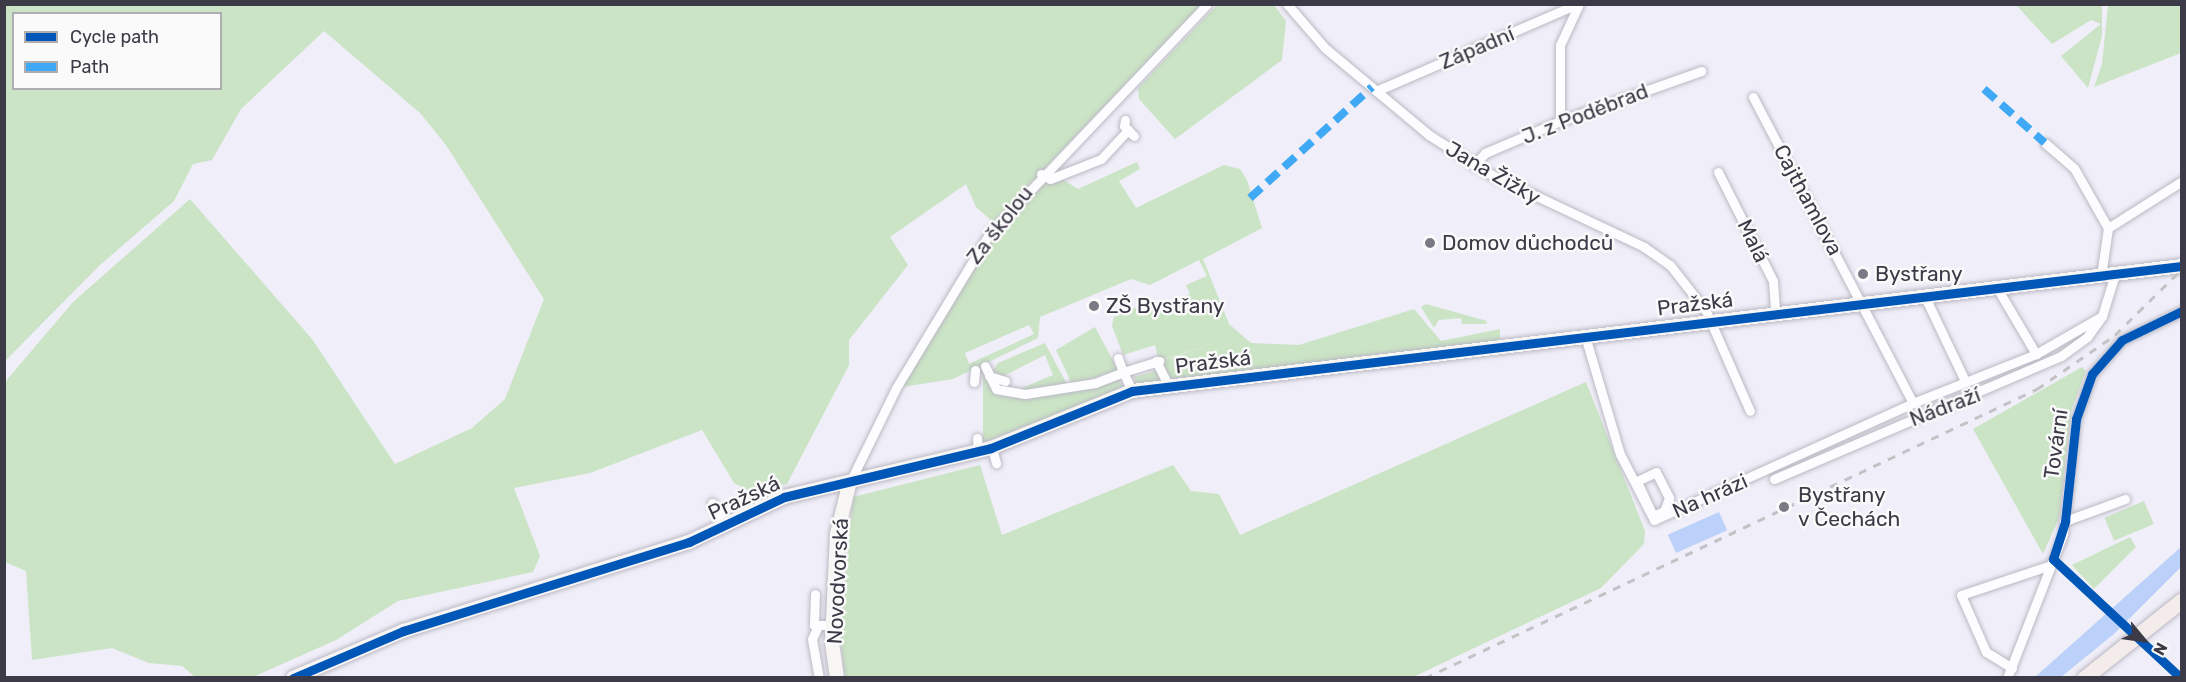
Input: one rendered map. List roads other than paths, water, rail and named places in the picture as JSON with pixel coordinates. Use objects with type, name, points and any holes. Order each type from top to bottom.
[{"type":"main road","points":[[2084,678],[2181,600]]},
{"type":"street","name":"Za školou","points":[[849,485],[953,287],[990,232],[1041,174],[1207,4]]},
{"type":"street","name":"Jana Žižky","points":[[1287,4],[1325,48],[1376,91],[1474,165],[1658,255],[1680,276],[1711,320],[1750,411]]},
{"type":"street","points":[[1560,121],[1560,45],[1578,4]]},
{"type":"street","name":"Západní","points":[[1376,91],[1578,4]]},
{"type":"street","name":"J. z Poděbrad","points":[[1474,165],[1485,153],[1560,121],[1701,71]]},
{"type":"street","name":"Cajthamlova","points":[[1753,97],[1863,303]]},
{"type":"street","points":[[1041,174],[1050,179],[1101,159],[1131,133],[1125,120]]},
{"type":"street","points":[[2045,143],[2074,168],[2108,228],[2108,275],[2102,316]]},
{"type":"street","name":"Malá","points":[[1718,172],[1773,281],[1776,313]]},
{"type":"street","points":[[2108,228],[2181,181]]},
{"type":"street","name":"Pražská","points":[[293,678],[403,630],[726,526],[778,499],[849,485],[982,446],[1132,391],[1711,320],[2181,266]]},
{"type":"street","points":[[1996,288],[2036,354]]},
{"type":"street","points":[[1925,297],[1965,381]]},
{"type":"street","points":[[1863,303],[1913,403]]},
{"type":"street","name":"Tovární","points":[[2010,673],[2051,565],[2065,521],[2076,419],[2092,374],[2122,340],[2181,311]]},
{"type":"street","name":"Na hrázi","points":[[1585,336],[1620,454],[1648,517],[1659,516],[1913,403],[2036,354],[2102,316]]},
{"type":"street","name":"Nádraží","points":[[1774,479],[2061,356],[2087,337],[2102,316]]},
{"type":"street","points":[[1119,358],[1132,391]]},
{"type":"street","points":[[985,366],[996,389],[1010,395],[1080,389],[1158,361],[1169,386]]},
{"type":"street","points":[[974,382],[975,370]]},
{"type":"street","points":[[989,376],[1005,381]]},
{"type":"street","points":[[982,446],[996,463]]},
{"type":"street","points":[[1656,472],[1669,498],[1659,516],[1653,516],[1637,481],[1656,472]]},
{"type":"street","name":"Novodvorská","points":[[837,678],[825,626],[837,534],[849,485]]},
{"type":"street","points":[[2065,521],[2125,499]]},
{"type":"street","points":[[712,503],[726,526]]},
{"type":"street","points":[[2010,673],[1986,652],[1961,595],[2051,565]]},
{"type":"street","points":[[815,594],[813,621],[825,626],[812,639],[819,678]]},
{"type":"water","points":[[1719,512],[1727,530],[1676,553],[1668,535]]},
{"type":"water","points":[[2181,547],[2181,567],[2114,634],[2061,677],[2035,677]]},
{"type":"railway","points":[[1425,678],[2037,389],[2115,335],[2182,269]]},
{"type":"place","name":"Domov důchodců","points":[[1430,243]]},
{"type":"place","name":"Bystřany","points":[[1863,274]]},
{"type":"place","name":"ZŠ Bystřany","points":[[1094,306]]},
{"type":"place","name":"Bystřany v Čechách","points":[[1784,507]]}]
